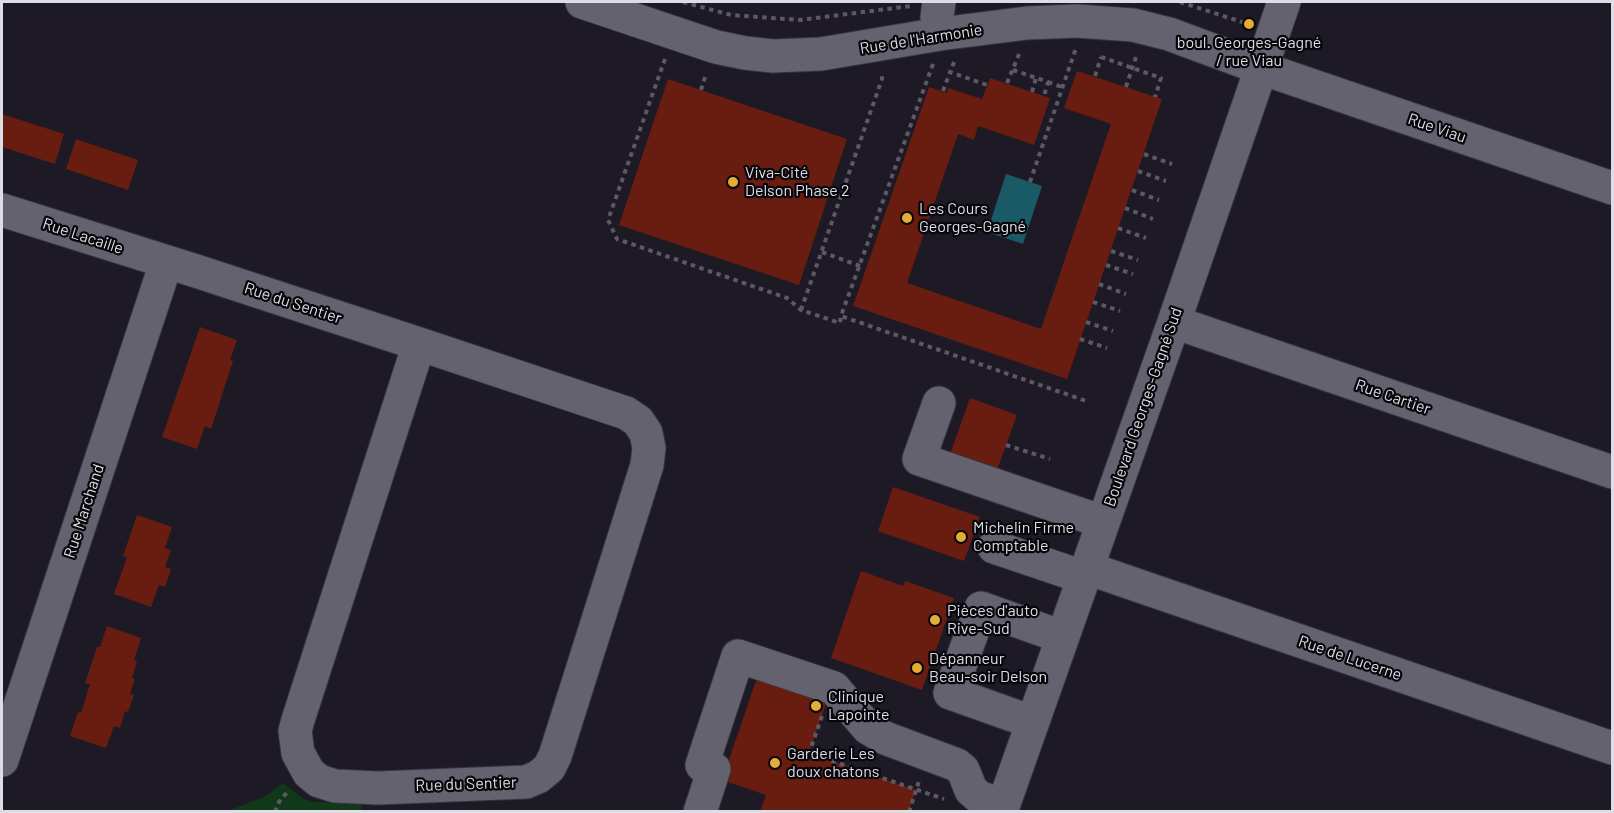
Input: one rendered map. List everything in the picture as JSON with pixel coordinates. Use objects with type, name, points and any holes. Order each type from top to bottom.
[{"type":"street","name":"Rue de l'Harmonie","points":[[582,2],[716,47],[773,56],[943,51],[1053,21],[1109,22],[1169,34],[1261,68]]},
{"type":"street","name":"Boulevard Georges-Gagné Sud","points":[[1002,809],[1284,2]]},
{"type":"street","points":[[929,3],[937,17],[943,51]]},
{"type":"street","name":"Rue Viau","points":[[1261,68],[1612,188]]},
{"type":"street","name":"Rue Lacaille","points":[[2,210],[166,262]]},
{"type":"street","name":"Rue du Sentier","points":[[166,262],[419,344],[626,413],[638,421],[646,433],[649,448],[647,465],[555,756],[549,768],[538,777],[526,782],[378,788],[335,786],[319,781],[309,773],[298,753],[295,731],[298,720],[419,344]]},
{"type":"street","name":"Rue Marchand","points":[[2,760],[166,262]]},
{"type":"street","name":"Rue Cartier","points":[[1174,322],[1612,472]]},
{"type":"street","points":[[939,403],[919,459],[1103,522]]},
{"type":"street","name":"Rue de Lucerne","points":[[994,547],[1085,573],[1612,748]]},
{"type":"street","points":[[1032,722],[950,693],[981,609],[1062,637]]},
{"type":"street","points":[[700,812],[714,769],[702,765],[738,656],[834,688],[868,728],[885,738],[957,765],[963,770],[971,790],[1002,809]]},
{"type":"path","name":"Rue de l'Harmonie","points":[[683,2],[731,15],[800,20],[929,3]]},
{"type":"path","points":[[1180,2],[1249,24]]},
{"type":"path","points":[[1030,182],[1077,44]]},
{"type":"path","points":[[1007,83],[1021,48]]},
{"type":"path","points":[[1095,76],[1104,48]]},
{"type":"path","points":[[943,51],[950,72],[943,91]]},
{"type":"path","points":[[666,59],[608,220],[617,239],[787,298],[801,310],[840,323],[943,51]]},
{"type":"path","points":[[1126,87],[1138,53]]},
{"type":"path","points":[[1101,57],[1161,78],[1155,97]]},
{"type":"path","points":[[801,310],[882,79],[882,69]]},
{"type":"path","points":[[1012,70],[1062,87]]},
{"type":"path","points":[[701,90],[707,72]]},
{"type":"path","points":[[950,72],[987,86]]},
{"type":"path","points":[[1032,92],[1036,78]]},
{"type":"path","points":[[1044,96],[1048,82]]},
{"type":"path","points":[[1144,154],[1172,164]]},
{"type":"path","points":[[1138,171],[1166,181]]},
{"type":"path","points":[[1131,190],[1159,200]]},
{"type":"path","points":[[1125,208],[1153,219]]},
{"type":"path","points":[[1118,228],[1146,238]]},
{"type":"path","points":[[1111,251],[1138,261]]},
{"type":"path","points":[[822,252],[860,266]]},
{"type":"path","points":[[1106,265],[1133,274]]},
{"type":"path","points":[[1099,284],[1126,294]]},
{"type":"path","points":[[1093,302],[1120,311]]},
{"type":"path","points":[[842,316],[1089,402]]},
{"type":"path","points":[[1086,322],[1113,331]]},
{"type":"path","points":[[1080,339],[1107,348]]},
{"type":"path","points":[[1006,445],[1050,459]]},
{"type":"path","points":[[824,712],[809,753],[945,799]]},
{"type":"path","points":[[275,812],[279,802],[290,790]]},
{"type":"path","points":[[909,812],[916,790]]},
{"type":"green space","points":[[283,783],[304,799],[314,802],[362,803],[361,811],[225,812],[266,796]]},
{"type":"water","points":[[1006,174],[1042,186],[1023,244],[987,232]]},
{"type":"building","name":"Les Cours Georges-Gagné","points":[[1077,71],[1162,99],[1067,379],[853,306],[929,87],[947,93],[948,88],[982,99],[990,78],[1050,98],[1034,145],[978,126],[974,140],[958,134],[907,283],[1041,329],[1111,124],[1064,108]]},
{"type":"building","name":"Viva-Cité Delson Phase 2","points":[[668,79],[847,139],[799,285],[619,225]]},
{"type":"building","points":[[2,114],[64,134],[55,164],[2,147]]},
{"type":"building","points":[[76,139],[138,160],[128,190],[66,169]]},
{"type":"building","points":[[200,327],[237,340],[230,360],[233,361],[211,429],[205,426],[197,449],[162,437]]},
{"type":"building","points":[[970,398],[1017,415],[996,473],[949,457]]},
{"type":"building","points":[[893,487],[980,517],[964,561],[878,531]]},
{"type":"building","points":[[137,515],[172,527],[165,548],[171,550],[165,567],[171,569],[165,587],[159,585],[151,607],[114,594],[127,557],[123,556]]},
{"type":"building","points":[[861,571],[903,586],[905,581],[954,598],[922,690],[831,658]]},
{"type":"building","points":[[107,626],[141,638],[134,660],[137,661],[132,678],[135,679],[130,694],[134,695],[128,712],[125,711],[120,728],[114,726],[106,748],[70,736],[78,712],[81,713],[90,684],[85,683]]},
{"type":"building","points":[[759,672],[829,696],[809,753],[916,790],[909,812],[760,812],[766,795],[722,780]]},
{"type":"place","name":"boul. Georges-Gagné / rue Viau","points":[[1249,24]]},
{"type":"place","name":"Viva-Cité Delson Phase 2","points":[[733,182]]},
{"type":"place","name":"Les Cours Georges-Gagné","points":[[907,218]]},
{"type":"place","name":"Michelin Firme Comptable","points":[[961,537]]},
{"type":"place","name":"Pièces d'auto Rive-Sud","points":[[935,620]]},
{"type":"place","name":"Dépanneur Beau-soir Delson","points":[[917,668]]},
{"type":"place","name":"Clinique Lapointe","points":[[816,706]]},
{"type":"place","name":"Garderie Les doux chatons","points":[[775,763]]}]
